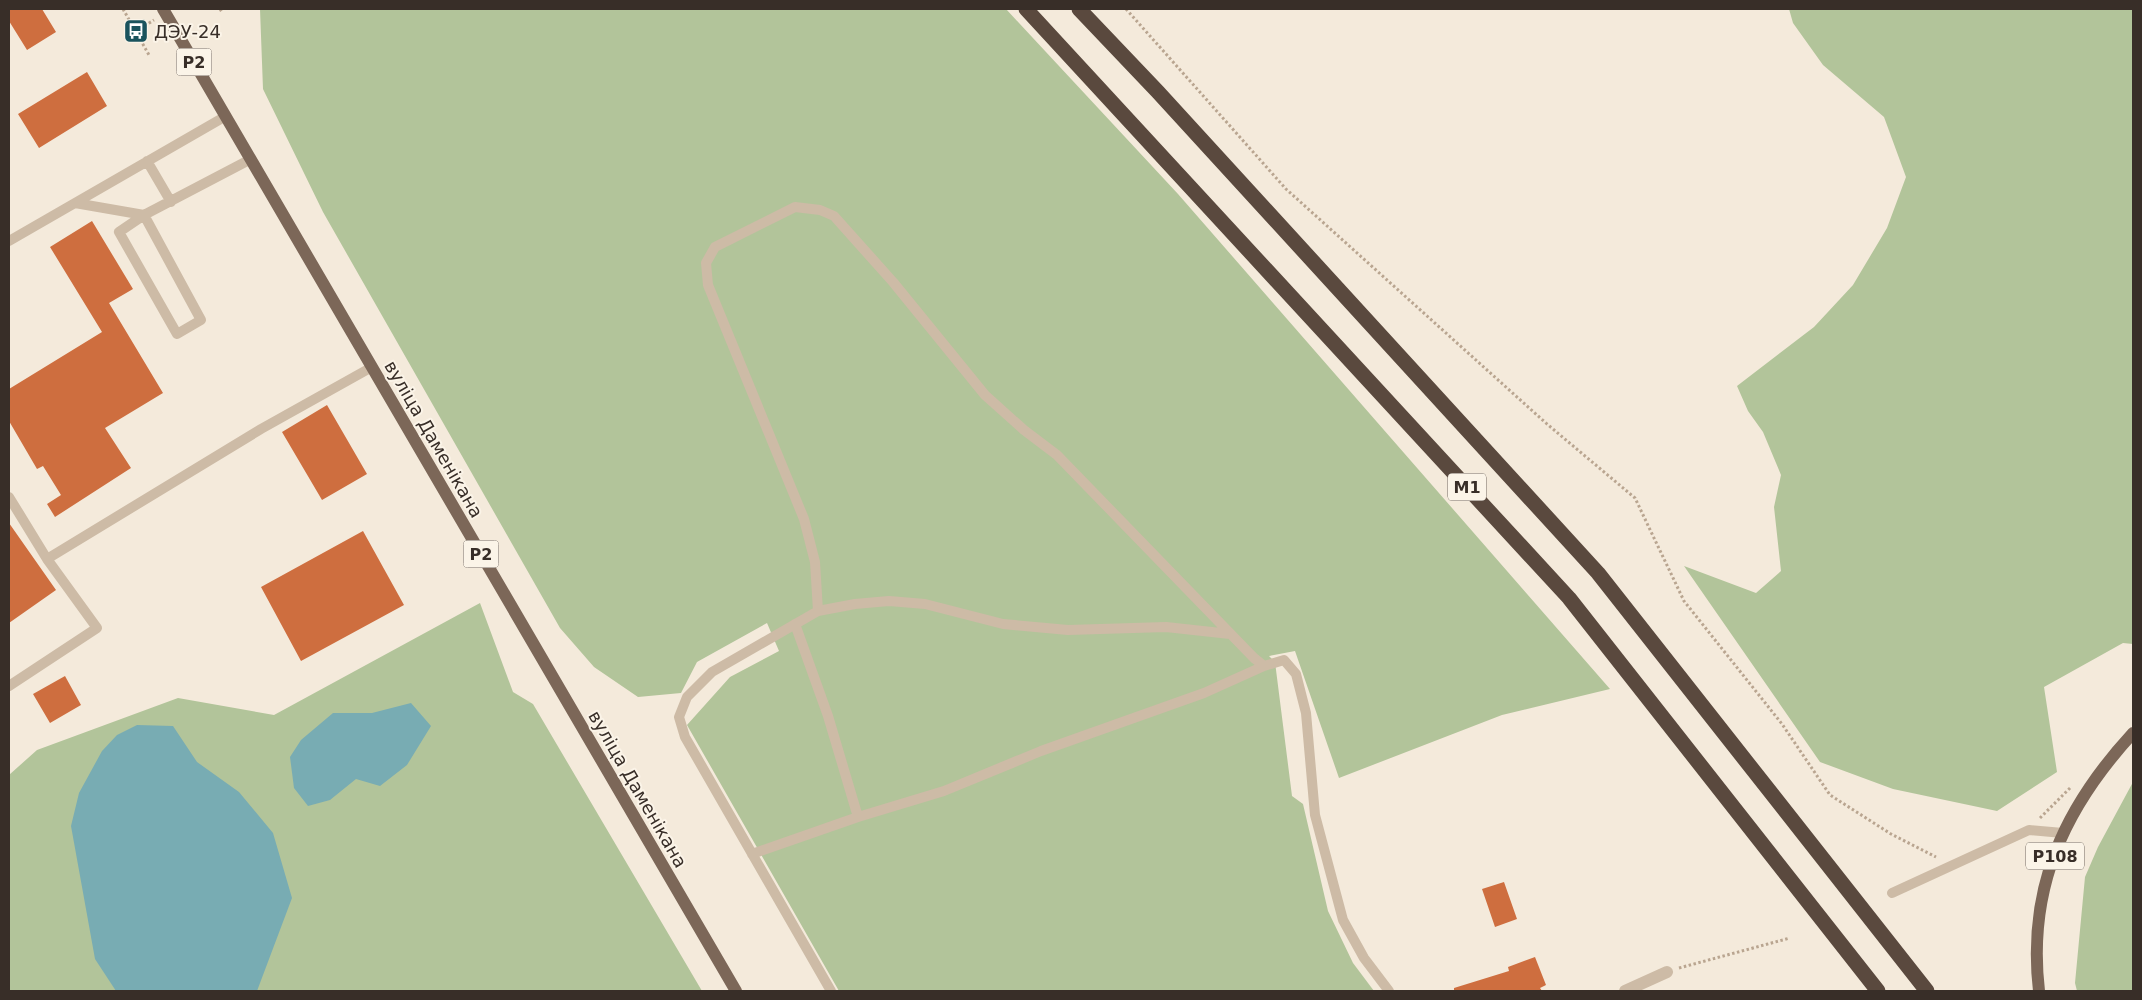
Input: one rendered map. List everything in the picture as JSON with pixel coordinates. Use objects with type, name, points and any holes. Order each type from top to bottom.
[{"type":"highway","name":"М1","points":[[1026,9],[1569,598],[1878,991]]},
{"type":"highway","name":"М1","points":[[1079,9],[1158,92],[1598,573],[1927,991]]},
{"type":"main road","name":"вуліца Даменікана","points":[[163,9],[736,991]]},
{"type":"main road","name":"Р108","points":[[2039,991],[2036,934],[2043,888],[2063,833],[2094,779],[2130,736]]},
{"type":"street","points":[[1625,991],[1666,972]]},
{"type":"lane","points":[[9,241],[226,116]]},
{"type":"lane","points":[[144,215],[202,320],[177,334],[119,232],[144,215],[251,159]]},
{"type":"lane","points":[[147,161],[171,202]]},
{"type":"lane","points":[[75,203],[144,215]]},
{"type":"lane","points":[[818,611],[815,562],[804,519],[708,285],[706,263],[716,247],[795,207],[820,210],[834,216],[893,282],[984,395],[1024,430],[1057,455],[1230,634],[1264,666]]},
{"type":"lane","points":[[47,559],[269,424],[372,367]]},
{"type":"lane","points":[[9,497],[47,559],[98,628],[9,686]]},
{"type":"lane","points":[[831,991],[686,737],[679,717],[687,697],[712,672],[818,611],[855,604],[889,601],[925,604],[1003,624],[1068,630],[1166,627],[1230,634]]},
{"type":"lane","points":[[795,624],[828,716],[858,817]]},
{"type":"lane","points":[[752,854],[858,817],[944,791],[1041,751],[1204,693],[1264,666],[1284,660],[1296,674],[1306,713],[1315,815],[1343,920],[1364,958],[1389,991]]},
{"type":"lane","points":[[1892,892],[2028,830],[2063,833]]},
{"type":"path","points":[[123,9],[148,55]]},
{"type":"path","points":[[1126,9],[1286,189],[1546,424],[1635,498],[1684,601],[1782,724],[1830,795],[1891,834],[1952,865]]},
{"type":"path","points":[[1666,972],[1790,938]]},
{"type":"green space","points":[[260,9],[1006,9],[1178,194],[1610,689],[1502,715],[1339,778],[1295,651],[1269,656],[1275,662],[1292,796],[1303,804],[1328,911],[1353,963],[1374,991],[839,991],[687,725],[730,677],[779,651],[767,623],[697,662],[681,693],[638,697],[594,667],[560,628],[323,212],[263,89]]},
{"type":"green space","points":[[1789,9],[2133,9],[2133,644],[2123,643],[2044,687],[2057,772],[1997,811],[1893,789],[1820,762],[1684,566],[1756,593],[1781,571],[1774,507],[1781,475],[1763,432],[1748,411],[1737,386],[1814,327],[1853,285],[1887,228],[1906,177],[1884,117],[1823,65],[1793,23]]},
{"type":"green space","points":[[480,603],[513,692],[533,704],[702,991],[9,991],[9,775],[37,750],[178,698],[274,715]]},
{"type":"green space","points":[[2133,782],[2133,991],[2077,991],[2075,983],[2085,877],[2098,847]]},
{"type":"water","points":[[411,703],[431,726],[407,765],[380,786],[356,779],[330,800],[308,806],[294,788],[290,757],[301,740],[333,713],[372,713]]},
{"type":"water","points":[[137,725],[173,726],[197,762],[239,792],[273,833],[292,898],[257,991],[116,991],[95,959],[71,826],[79,793],[102,751],[117,735]]},
{"type":"building","points":[[9,9],[42,9],[56,32],[27,50],[9,21]]},
{"type":"building","points":[[87,72],[107,106],[39,148],[18,114]]},
{"type":"building","points":[[92,221],[133,289],[109,303],[163,393],[105,428],[131,468],[55,517],[47,504],[61,495],[43,466],[37,469],[9,421],[9,389],[102,332],[50,247]]},
{"type":"building","points":[[327,405],[367,474],[322,500],[282,432]]},
{"type":"building","points":[[9,523],[56,590],[9,623]]},
{"type":"building","points":[[363,531],[404,605],[301,661],[261,587]]},
{"type":"building","points":[[65,676],[81,705],[50,723],[33,694]]},
{"type":"building","points":[[1504,882],[1517,919],[1495,927],[1482,889]]},
{"type":"building","points":[[1535,957],[1546,985],[1540,988],[1542,991],[1454,991],[1454,988],[1509,971],[1508,967]]},
{"type":"place","name":"ДЭУ-24","points":[[136,31]]}]
